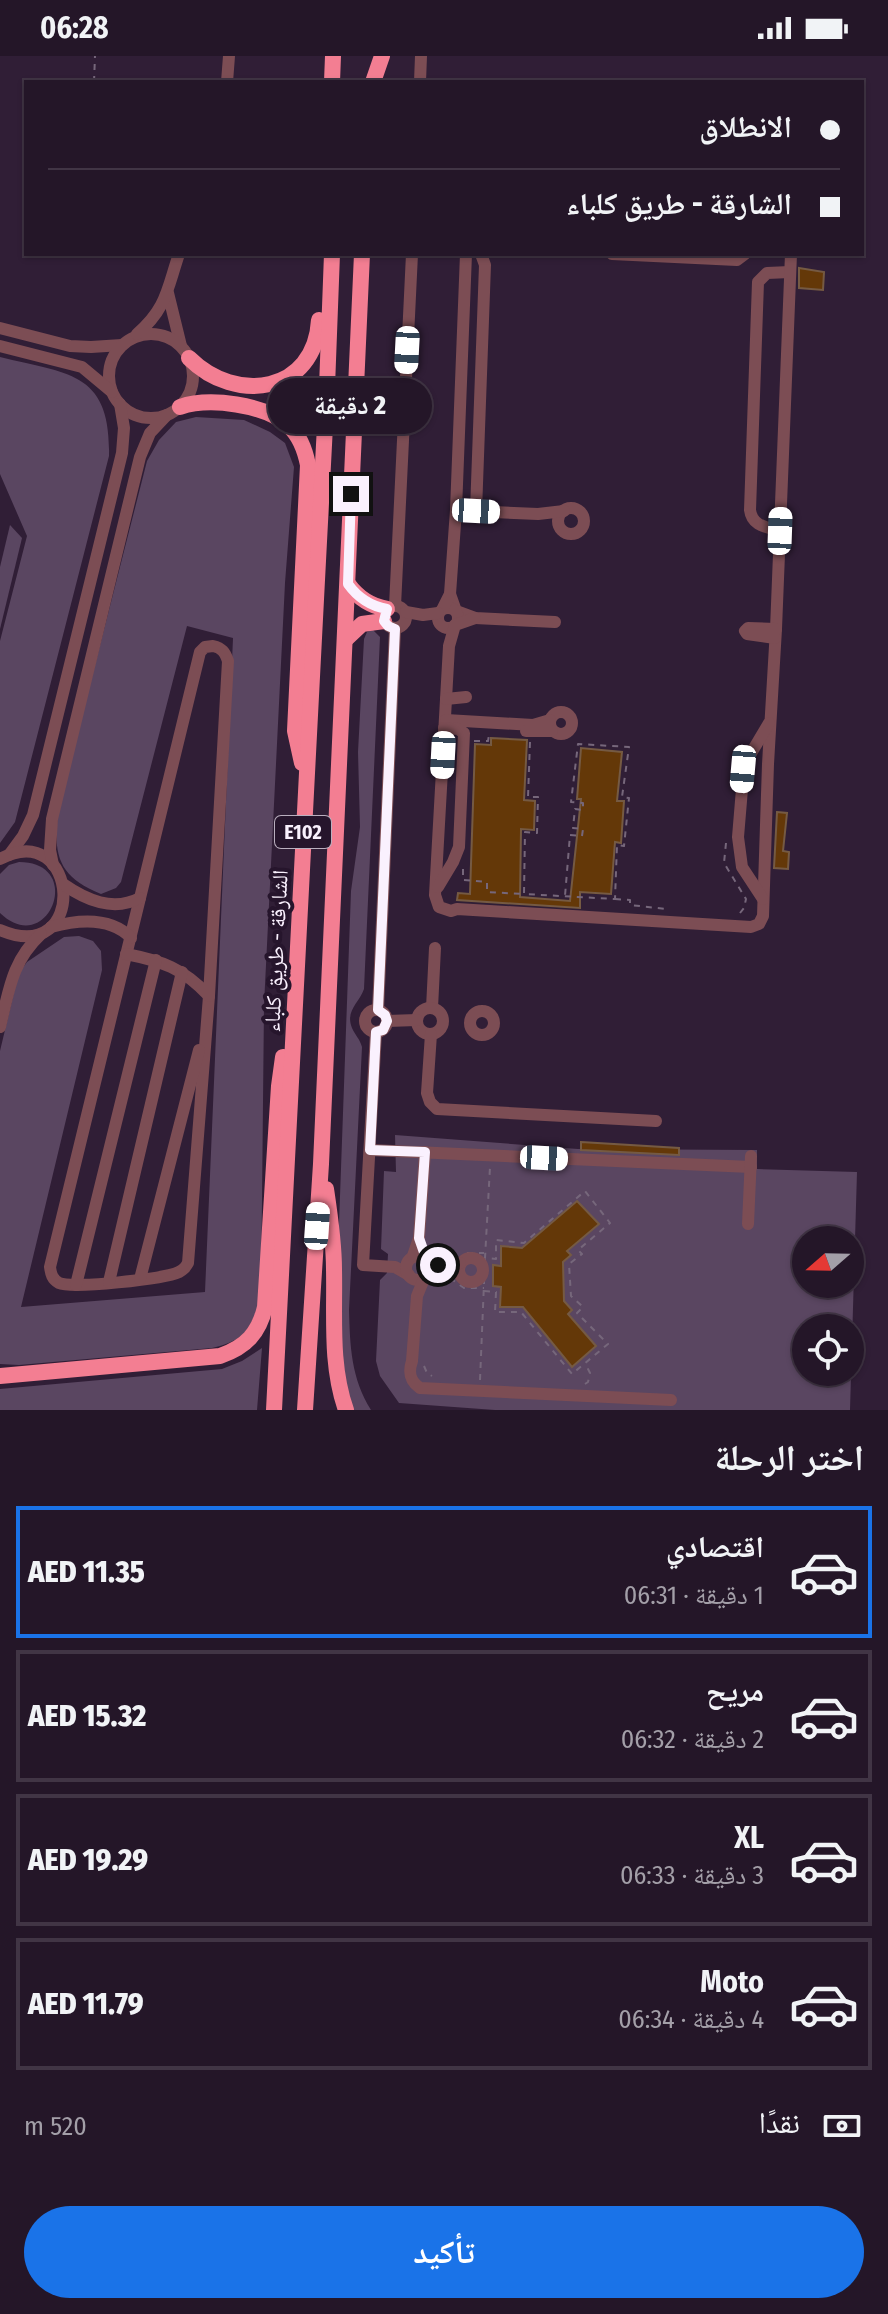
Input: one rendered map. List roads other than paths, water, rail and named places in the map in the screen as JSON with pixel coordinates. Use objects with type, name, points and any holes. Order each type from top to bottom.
[{"type":"highway","points":[[332,80],[333,56]]},
{"type":"highway","points":[[338,80],[339,56]]},
{"type":"highway","points":[[370,56],[371,80]]},
{"type":"highway","points":[[372,80],[382,56]]},
{"type":"highway","points":[[185,352],[213,378],[228,383],[268,385],[293,374],[304,364],[319,333],[323,256]]},
{"type":"highway","name":"الشارقة - طريق كلباء","points":[[274,1410],[332,256]]},
{"type":"highway","name":"E102","points":[[305,1410],[321,1164],[362,256]]},
{"type":"highway","points":[[174,411],[202,401],[259,411],[276,417],[288,426],[305,450],[308,465],[295,731],[306,776]]},
{"type":"highway","points":[[348,584],[369,604],[396,616]]},
{"type":"highway","points":[[345,640],[362,624],[396,616]]},
{"type":"highway","points":[[0,1376],[220,1356],[234,1351],[255,1333],[265,1307],[279,1086],[286,1034],[295,1001]]},
{"type":"highway","points":[[321,1164],[332,1236],[338,1378],[346,1410]]},
{"type":"highway","points":[[0,1369],[19,1374]]},
{"type":"street","points":[[227,80],[229,56]]},
{"type":"street","points":[[420,80],[421,56]]},
{"type":"street","points":[[112,392],[111,362],[122,345],[154,317],[168,293],[178,256]]},
{"type":"street","points":[[378,1010],[412,256]]},
{"type":"street","points":[[466,256],[456,510],[450,594],[445,617],[449,646],[436,889],[444,903],[457,909],[751,927],[762,920],[763,906],[791,256]]},
{"type":"street","points":[[476,511],[485,265],[482,256]]},
{"type":"street","points":[[780,531],[756,524],[750,515],[756,313],[760,278],[767,273],[790,272]]},
{"type":"street","points":[[0,1027],[17,965],[30,944],[58,918],[63,907],[63,884],[53,865],[50,850],[52,819],[140,457],[150,433],[188,397],[192,384],[193,371],[168,293]]},
{"type":"street","points":[[0,328],[70,346],[122,345]]},
{"type":"street","points":[[134,336],[159,334],[171,338],[185,352]]},
{"type":"street","points":[[0,346],[82,367],[112,392],[120,404],[142,417],[155,418],[174,411]]},
{"type":"street","points":[[4,857],[23,836],[33,815],[122,453],[124,428],[120,404]]},
{"type":"street","points":[[456,510],[538,514],[568,509],[577,511],[583,523],[575,534],[566,533],[538,514]]},
{"type":"street","points":[[559,526],[559,516],[564,511]]},
{"type":"street","points":[[396,616],[555,622]]},
{"type":"street","points":[[205,647],[220,648],[226,653],[228,661],[209,996],[188,1263],[176,1273],[140,1279],[76,1285],[57,1282],[50,1267],[140,898],[200,652],[205,647]]},
{"type":"street","points":[[446,699],[466,697]]},
{"type":"street","points":[[763,906],[739,857],[739,818],[743,769],[770,721]]},
{"type":"street","points":[[445,724],[551,725],[478,728],[466,737]]},
{"type":"street","points":[[436,889],[459,847],[466,737],[458,729],[445,724]]},
{"type":"street","points":[[743,769],[752,764],[768,764]]},
{"type":"street","points":[[4,857],[32,853],[53,865]]},
{"type":"street","points":[[739,857],[746,865],[765,867]]},
{"type":"street","points":[[63,884],[76,893],[105,904],[121,905],[140,898]]},
{"type":"street","points":[[0,930],[13,936],[28,936],[76,921],[101,922],[120,929],[131,938]]},
{"type":"street","points":[[432,1008],[435,948]]},
{"type":"street","points":[[126,954],[156,960],[182,972],[209,996]]},
{"type":"street","points":[[76,1285],[156,960]]},
{"type":"street","points":[[109,1282],[182,972]]},
{"type":"street","points":[[432,1008],[440,1012],[443,1021],[440,1030],[431,1034],[420,1029],[417,1020],[420,1013],[432,1008]]},
{"type":"street","points":[[378,1010],[387,1021],[383,1030],[376,1032],[369,1029],[365,1020],[368,1014],[378,1010]]},
{"type":"street","points":[[140,1279],[207,1018]]},
{"type":"street","points":[[387,1021],[417,1020]]},
{"type":"street","points":[[443,1021],[470,1022]]},
{"type":"street","points":[[376,1032],[363,1265],[419,1268],[458,1266]]},
{"type":"street","points":[[431,1034],[427,1093],[437,1109],[656,1121]]},
{"type":"street","points":[[370,1150],[751,1161],[748,1224]]},
{"type":"street","points":[[425,1152],[417,1296],[418,1363],[410,1369],[414,1383],[428,1390],[436,1382],[671,1400]]}]
